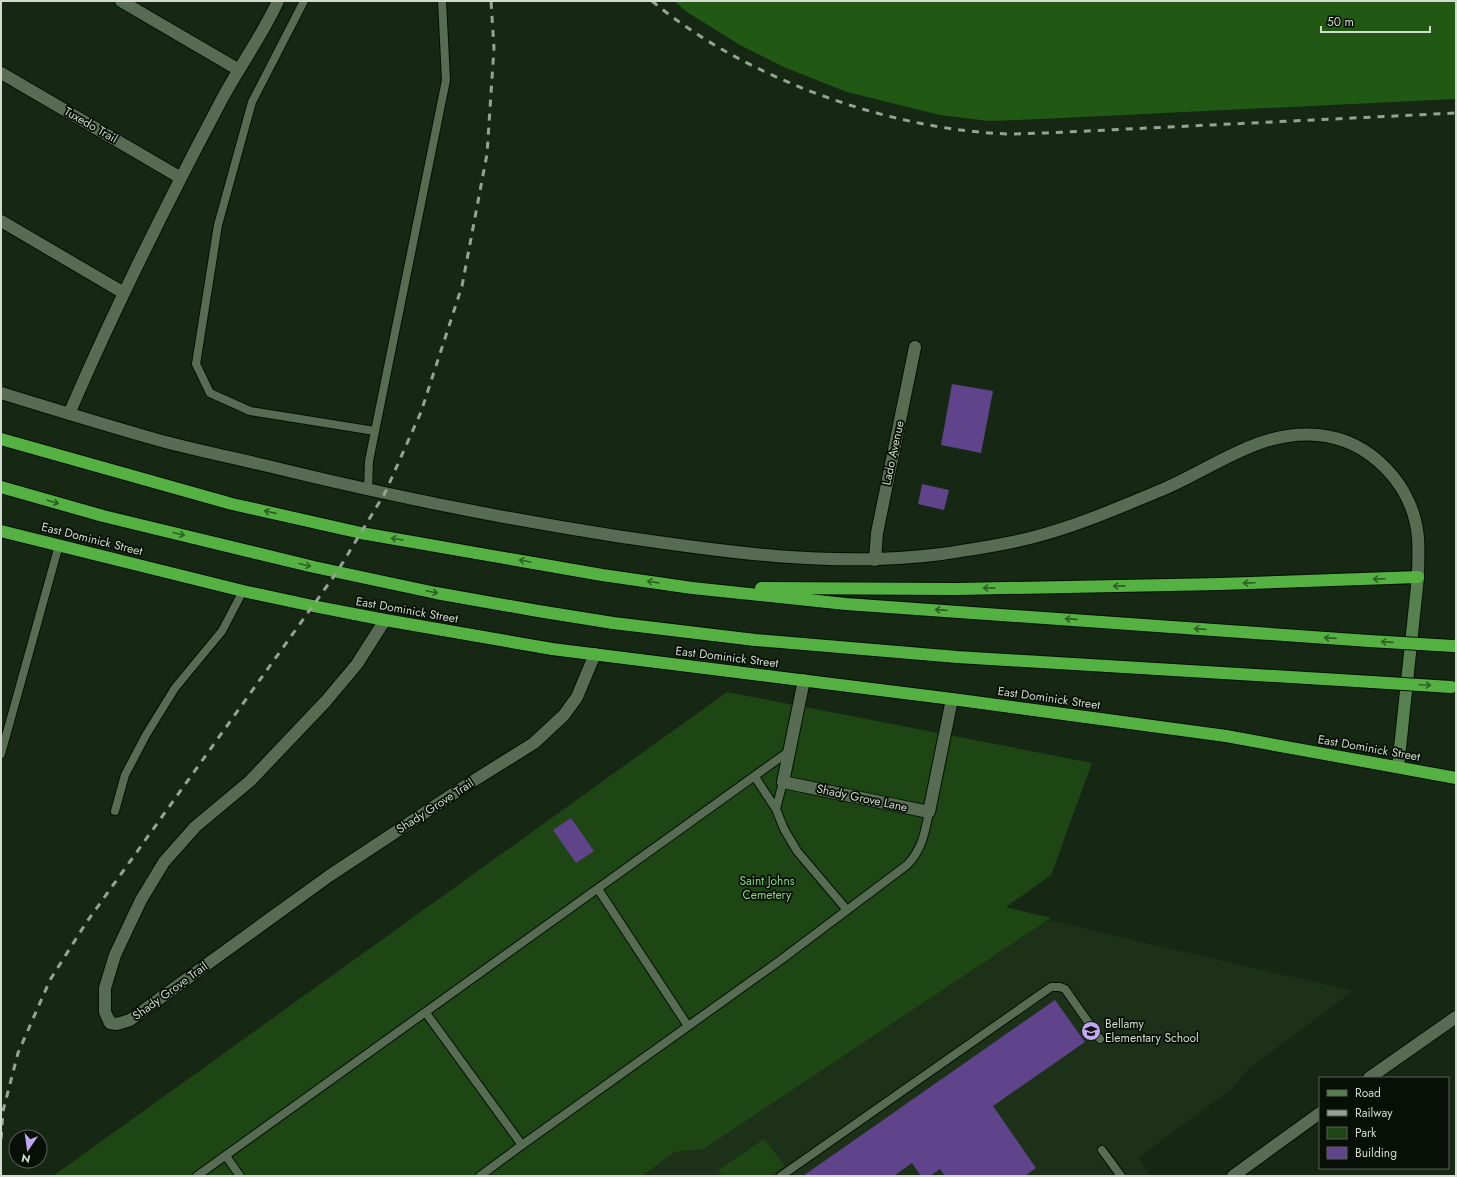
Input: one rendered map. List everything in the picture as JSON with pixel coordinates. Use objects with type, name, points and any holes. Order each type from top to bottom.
[{"type":"highway","points":[[1,439],[232,504],[361,533],[602,575],[692,588],[846,604],[1455,646]]},
{"type":"highway","points":[[1,486],[16,492],[103,516],[338,572],[436,593],[538,611],[613,622],[756,640],[957,657],[1454,687]]},
{"type":"highway","name":"East Dominick Street","points":[[1,531],[243,591],[385,620],[552,649],[952,699],[1226,736],[1456,778]]},
{"type":"highway","points":[[692,588],[965,589],[1418,578]]},
{"type":"main road","points":[[1398,767],[1418,578]]},
{"type":"street","points":[[121,1],[239,70]]},
{"type":"street","points":[[69,414],[98,347],[180,178],[226,91],[278,1]]},
{"type":"street","name":"Tuxedo Trail","points":[[1,73],[180,178]]},
{"type":"street","points":[[1,221],[124,293]]},
{"type":"street","name":"Lado Avenue","points":[[875,560],[876,533],[915,347]]},
{"type":"street","points":[[1,393],[160,441],[368,489],[543,524],[714,550],[805,559],[875,560],[940,554],[1008,543],[1072,525],[1163,490],[1243,450],[1263,442],[1292,434],[1321,435],[1349,442],[1374,456],[1396,479],[1411,508],[1418,536],[1418,578]]},
{"type":"street","name":"Shady Grove Trail","points":[[385,620],[357,664],[326,701],[250,781],[195,827],[164,862],[141,900],[114,955],[104,988],[105,1012],[110,1023],[117,1024],[130,1020],[329,876],[462,788],[534,743],[564,715],[577,697],[594,654]]},
{"type":"street","points":[[783,782],[804,680]]},
{"type":"street","points":[[929,812],[952,699]]},
{"type":"street","name":"Shady Grove Lane","points":[[783,782],[929,812]]},
{"type":"street","points":[[1370,1077],[1456,1017]]},
{"type":"street","points":[[1233,1176],[1319,1114]]},
{"type":"lane","points":[[304,1],[252,102],[218,226],[196,364],[210,393],[250,411],[375,431]]},
{"type":"lane","points":[[368,489],[369,461],[446,80],[442,1]]},
{"type":"lane","points":[[1,754],[60,545]]},
{"type":"lane","points":[[115,812],[125,775],[146,735],[175,688],[222,631],[243,591]]},
{"type":"lane","points":[[197,1176],[788,752]]},
{"type":"lane","points":[[755,777],[776,809],[784,829],[798,851],[846,910]]},
{"type":"lane","points":[[776,809],[783,782]]},
{"type":"lane","points":[[480,1176],[782,959],[907,865],[914,857],[922,842],[929,812]]},
{"type":"lane","points":[[598,889],[688,1026]]},
{"type":"lane","points":[[781,1176],[1051,987],[1065,988],[1100,1039]]},
{"type":"lane","points":[[426,1013],[522,1145]]},
{"type":"lane","points":[[1102,1150],[1121,1176]]},
{"type":"lane","points":[[226,1156],[240,1176]]},
{"type":"shaded area","name":"Bellamy Elementary School","points":[[1048,920],[1353,991],[1247,1070],[1234,1087],[1138,1158],[1150,1176],[642,1176],[675,1152],[704,1149]]},
{"type":"green space","points":[[674,1],[1456,1],[1456,99],[989,121],[940,115],[847,92],[786,68],[740,45],[687,12]]},
{"type":"green space","name":"Saint Johns Cemetery","points":[[727,692],[1092,763],[1051,875],[1006,907],[1051,918],[704,1149],[675,1152],[642,1176],[53,1176]]},
{"type":"green space","points":[[764,1139],[785,1166],[770,1176],[723,1176],[718,1170]]},
{"type":"building","points":[[952,384],[993,391],[981,453],[941,445]]},
{"type":"building","points":[[922,484],[949,490],[944,510],[918,504]]},
{"type":"building","points":[[571,818],[594,851],[576,863],[553,830]]},
{"type":"building","points":[[1055,1000],[1085,1042],[993,1106],[1036,1168],[1025,1176],[945,1176],[940,1169],[930,1176],[921,1176],[912,1163],[894,1176],[803,1176]]},
{"type":"railway","points":[[1,1139],[3,1111],[18,1053],[50,980],[86,923],[337,572],[385,493],[421,412],[462,286],[487,154],[494,48],[491,1]]},
{"type":"railway","points":[[652,1],[689,29],[730,54],[774,76],[820,95],[868,110],[916,122],[963,130],[1009,134],[1046,133],[1456,113]]},
{"type":"place","name":"Bellamy Elementary School","points":[[1091,1031]]}]
